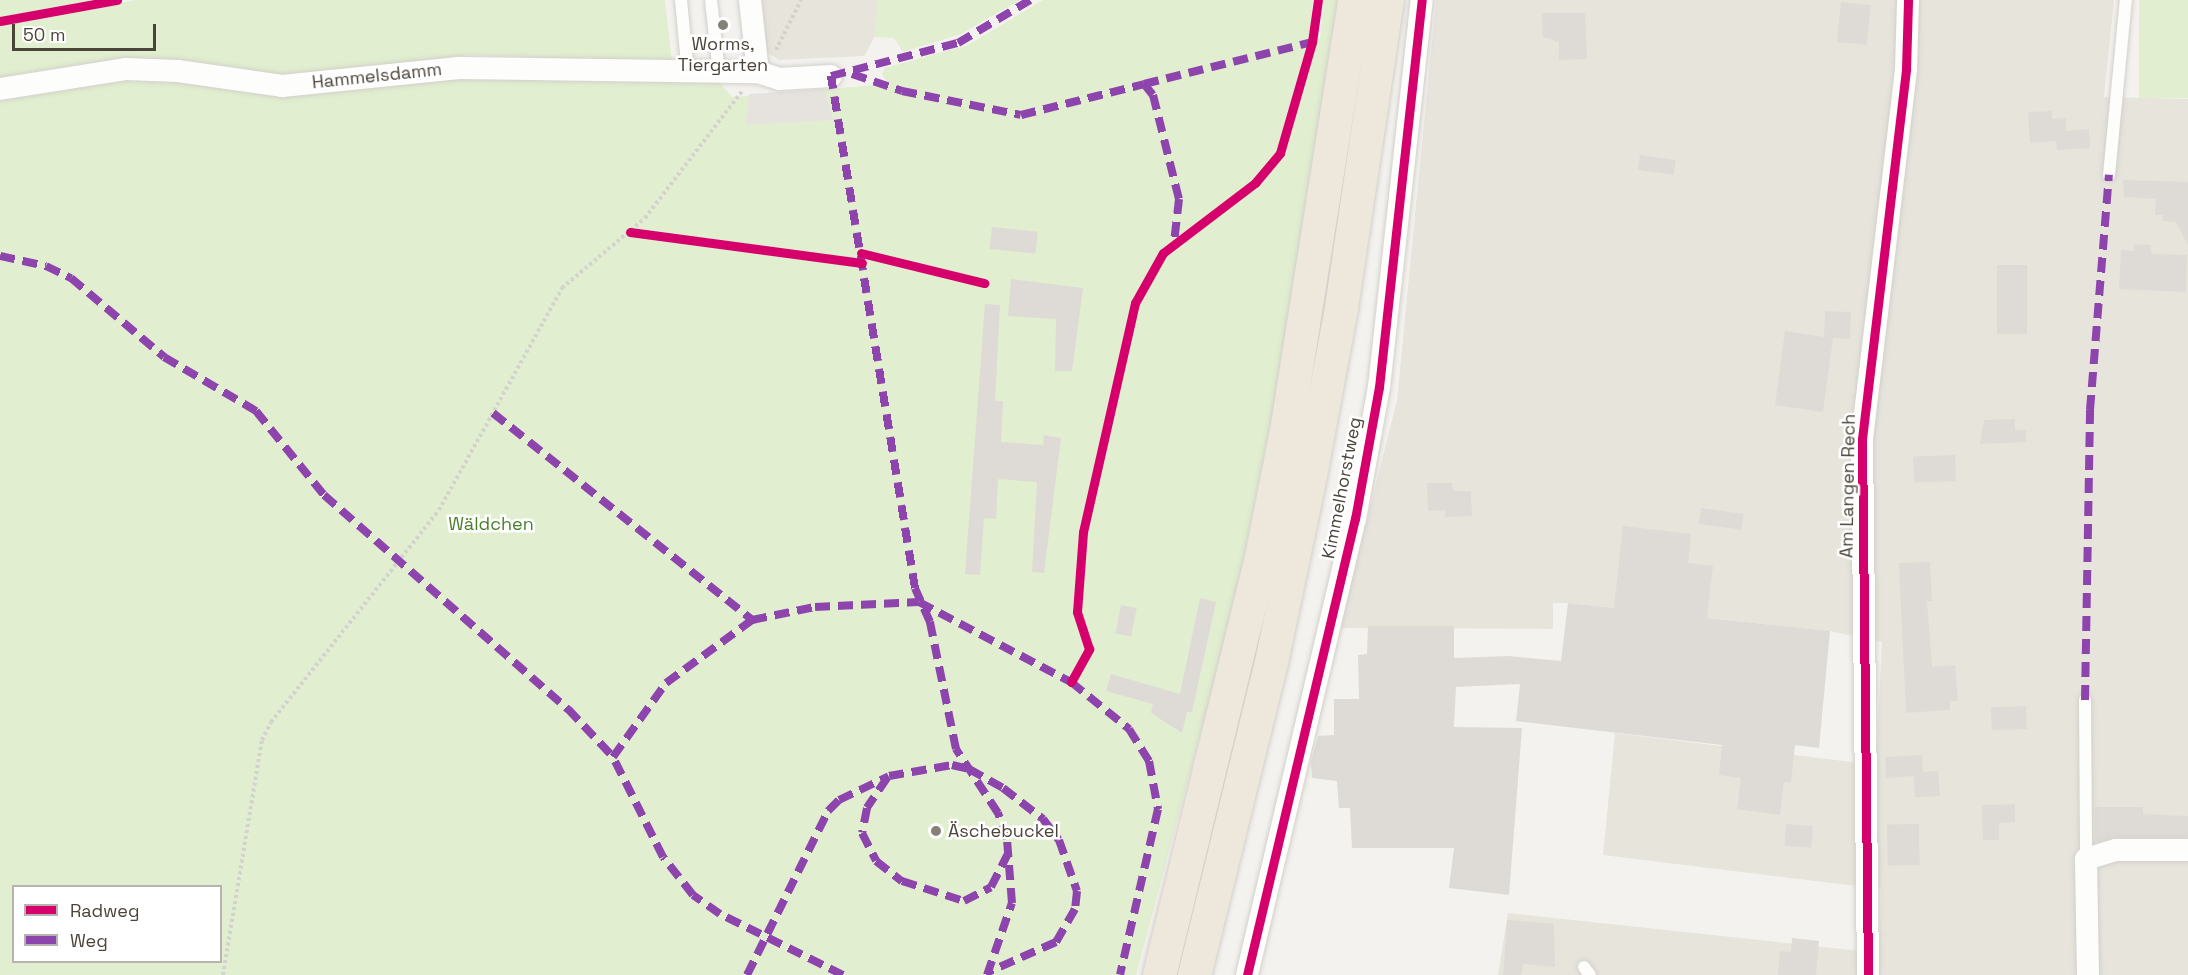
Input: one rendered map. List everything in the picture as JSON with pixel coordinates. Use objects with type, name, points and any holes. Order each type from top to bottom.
[{"type":"highway","points":[[1159,975],[1260,562],[1286,431],[1354,0]]},
{"type":"highway","points":[[1194,975],[1271,662],[1312,464],[1343,296],[1387,0]]},
{"type":"street","points":[[750,0],[758,72]]},
{"type":"street","name":"Kimmelhorstweg","points":[[1247,975],[1354,519],[1379,387],[1422,0]]},
{"type":"street","name":"Am Langen Rech","points":[[1868,975],[1862,439],[1906,69],[1908,0]]},
{"type":"street","name":"Hammelsdamm","points":[[0,89],[126,69],[178,71],[282,86],[459,68],[688,74],[758,72],[779,79],[831,76]]},
{"type":"street","points":[[2088,975],[2086,859],[2116,850],[2188,850]]},
{"type":"lane","points":[[681,0],[688,74]]},
{"type":"lane","points":[[711,0],[719,73]]},
{"type":"lane","points":[[2109,176],[2126,0]]},
{"type":"lane","points":[[2085,700],[2086,859]]},
{"type":"path","points":[[223,975],[262,740],[271,722],[439,510],[562,288],[645,218],[758,72],[771,60],[801,0]]},
{"type":"shaded area","points":[[762,0],[878,0],[878,31],[864,56],[779,60],[767,52]]},
{"type":"shaded area","points":[[1436,0],[2114,0],[2104,97],[2188,99],[2188,975],[1498,975],[1508,913],[1879,953],[1881,889],[1603,855],[1615,733],[1876,765],[1882,642],[1830,631],[1568,603],[1553,603],[1553,629],[1340,628],[1397,400]]},
{"type":"shaded area","points":[[824,89],[834,120],[746,125],[749,94]]},
{"type":"green space","points":[[0,0],[97,0],[0,17]]},
{"type":"green space","points":[[136,0],[665,0],[672,63],[468,55],[299,75],[0,80],[0,24]]},
{"type":"green space","points":[[878,0],[1020,0],[961,34],[903,52],[894,38],[874,37]]},
{"type":"green space","name":"Wäldchen","points":[[1043,0],[1313,0],[1309,39],[1320,38],[1324,0],[1341,0],[1314,206],[1234,608],[1136,975],[0,975],[0,93],[96,77],[207,80],[442,72],[719,82],[732,97],[889,84],[882,74],[885,68],[968,45]]},
{"type":"green space","points":[[2139,0],[2188,0],[2188,98],[2139,98]]},
{"type":"building","points":[[1841,2],[1871,5],[1867,45],[1837,42]]},
{"type":"building","points":[[1542,13],[1585,13],[1587,59],[1559,60],[1559,42],[1543,37]]},
{"type":"building","points":[[2052,111],[2052,119],[2066,118],[2066,131],[2089,129],[2090,148],[2057,150],[2056,141],[2030,143],[2028,112]]},
{"type":"building","points":[[1640,155],[1676,160],[1674,175],[1638,170]]},
{"type":"building","points":[[2123,180],[2188,182],[2188,245],[2176,222],[2162,221],[2163,215],[2155,215],[2156,199],[2124,197]]},
{"type":"building","points":[[992,227],[1038,232],[1035,254],[990,249]]},
{"type":"building","points":[[2134,244],[2150,245],[2152,254],[2187,255],[2186,292],[2119,289],[2121,250],[2134,251]]},
{"type":"building","points":[[1997,265],[2027,265],[2027,334],[1997,334]]},
{"type":"building","points":[[1011,279],[1083,288],[1072,371],[1055,371],[1056,319],[1008,316]]},
{"type":"building","points":[[985,304],[1000,305],[995,401],[1003,401],[1001,442],[1043,445],[1044,435],[1061,438],[1044,573],[1032,572],[1037,482],[998,479],[996,519],[984,518],[980,575],[965,574]]},
{"type":"building","points":[[1825,311],[1851,312],[1850,339],[1833,338],[1823,412],[1775,405],[1785,331],[1824,337]]},
{"type":"building","points":[[2015,419],[2015,430],[2026,430],[2026,442],[1980,444],[1984,420]]},
{"type":"building","points":[[1955,455],[1956,481],[1914,482],[1913,456]]},
{"type":"building","points":[[1427,483],[1452,483],[1453,491],[1471,491],[1472,516],[1445,517],[1445,510],[1428,511]]},
{"type":"building","points":[[1701,508],[1744,514],[1741,530],[1699,524]]},
{"type":"building","points":[[1623,526],[1691,534],[1688,563],[1713,566],[1707,618],[1830,631],[1819,748],[1795,745],[1791,783],[1784,782],[1780,815],[1737,809],[1741,778],[1719,775],[1722,745],[1516,721],[1520,684],[1456,687],[1454,727],[1522,728],[1509,895],[1449,888],[1454,848],[1352,848],[1350,808],[1339,808],[1337,781],[1312,778],[1311,762],[1318,736],[1334,735],[1334,699],[1359,699],[1358,655],[1367,654],[1368,626],[1454,626],[1454,658],[1509,656],[1561,661],[1568,603],[1614,608]]},
{"type":"building","points":[[1930,562],[1932,601],[1927,601],[1932,667],[1955,665],[1958,701],[1950,701],[1950,710],[1906,713],[1899,563]]},
{"type":"building","points":[[1200,598],[1216,602],[1192,712],[1187,712],[1182,733],[1151,713],[1153,704],[1106,691],[1111,674],[1180,694]]},
{"type":"building","points":[[1121,605],[1137,608],[1131,637],[1115,633]]},
{"type":"building","points":[[2026,706],[2027,729],[1992,730],[1991,707]]},
{"type":"building","points":[[1922,755],[1923,772],[1938,771],[1940,796],[1915,797],[1914,776],[1886,778],[1885,757]]},
{"type":"building","points":[[2015,804],[2015,822],[1999,823],[1999,840],[1983,840],[1982,805]]},
{"type":"building","points":[[2095,807],[2143,807],[2143,814],[2188,816],[2188,837],[2116,837],[2095,842]]},
{"type":"building","points":[[1786,824],[1813,826],[1811,848],[1784,846]]},
{"type":"building","points":[[1919,824],[1920,865],[1888,866],[1887,825]]},
{"type":"building","points":[[1507,920],[1554,924],[1555,967],[1523,964],[1521,975],[1503,975]]},
{"type":"building","points":[[1792,938],[1819,941],[1816,975],[1778,975],[1780,951],[1791,952]]},
{"type":"marked path","points":[[987,975],[1012,903],[1007,839],[998,813],[956,749],[930,622],[915,588],[831,76],[958,43],[1030,0]]},
{"type":"marked path","points":[[1144,84],[1312,42]]},
{"type":"marked path","points":[[852,74],[902,91],[1021,115],[1144,84],[1153,95],[1179,199],[1174,243]]},
{"type":"marked path","points":[[2085,700],[2090,410],[2109,175]]},
{"type":"marked path","points":[[0,256],[46,266],[71,278],[164,357],[256,411],[324,495],[568,709],[613,757]]},
{"type":"marked path","points":[[493,413],[752,620]]},
{"type":"marked path","points":[[843,975],[720,914],[693,895],[663,857],[613,757],[666,683],[752,620],[815,607],[919,602],[1071,682],[1129,729],[1149,761],[1158,809],[1120,975]]},
{"type":"marked path","points":[[747,975],[828,811],[839,800],[889,776],[952,765],[969,769],[1003,788],[1043,819],[1059,840],[1077,891],[1075,909],[1056,942],[988,972]]},
{"type":"marked path","points":[[887,778],[867,808],[862,833],[876,861],[902,881],[964,901],[991,887],[1008,853]]},
{"type":"cycle path","points":[[0,21],[117,0]]},
{"type":"cycle path","points":[[1071,682],[1089,649],[1077,612],[1083,532],[1135,303],[1163,253],[1255,183],[1280,153],[1312,42],[1318,0]]},
{"type":"cycle path","points":[[1247,975],[1355,519],[1379,387],[1422,0]]},
{"type":"cycle path","points":[[1868,975],[1862,439],[1906,69],[1908,0]]},
{"type":"cycle path","points":[[630,232],[862,263]]},
{"type":"cycle path","points":[[861,253],[984,283]]},
{"type":"place","name":"Worms, Tiergarten","points":[[723,25]]},
{"type":"place","name":"Äschebuckel","points":[[936,831]]}]
